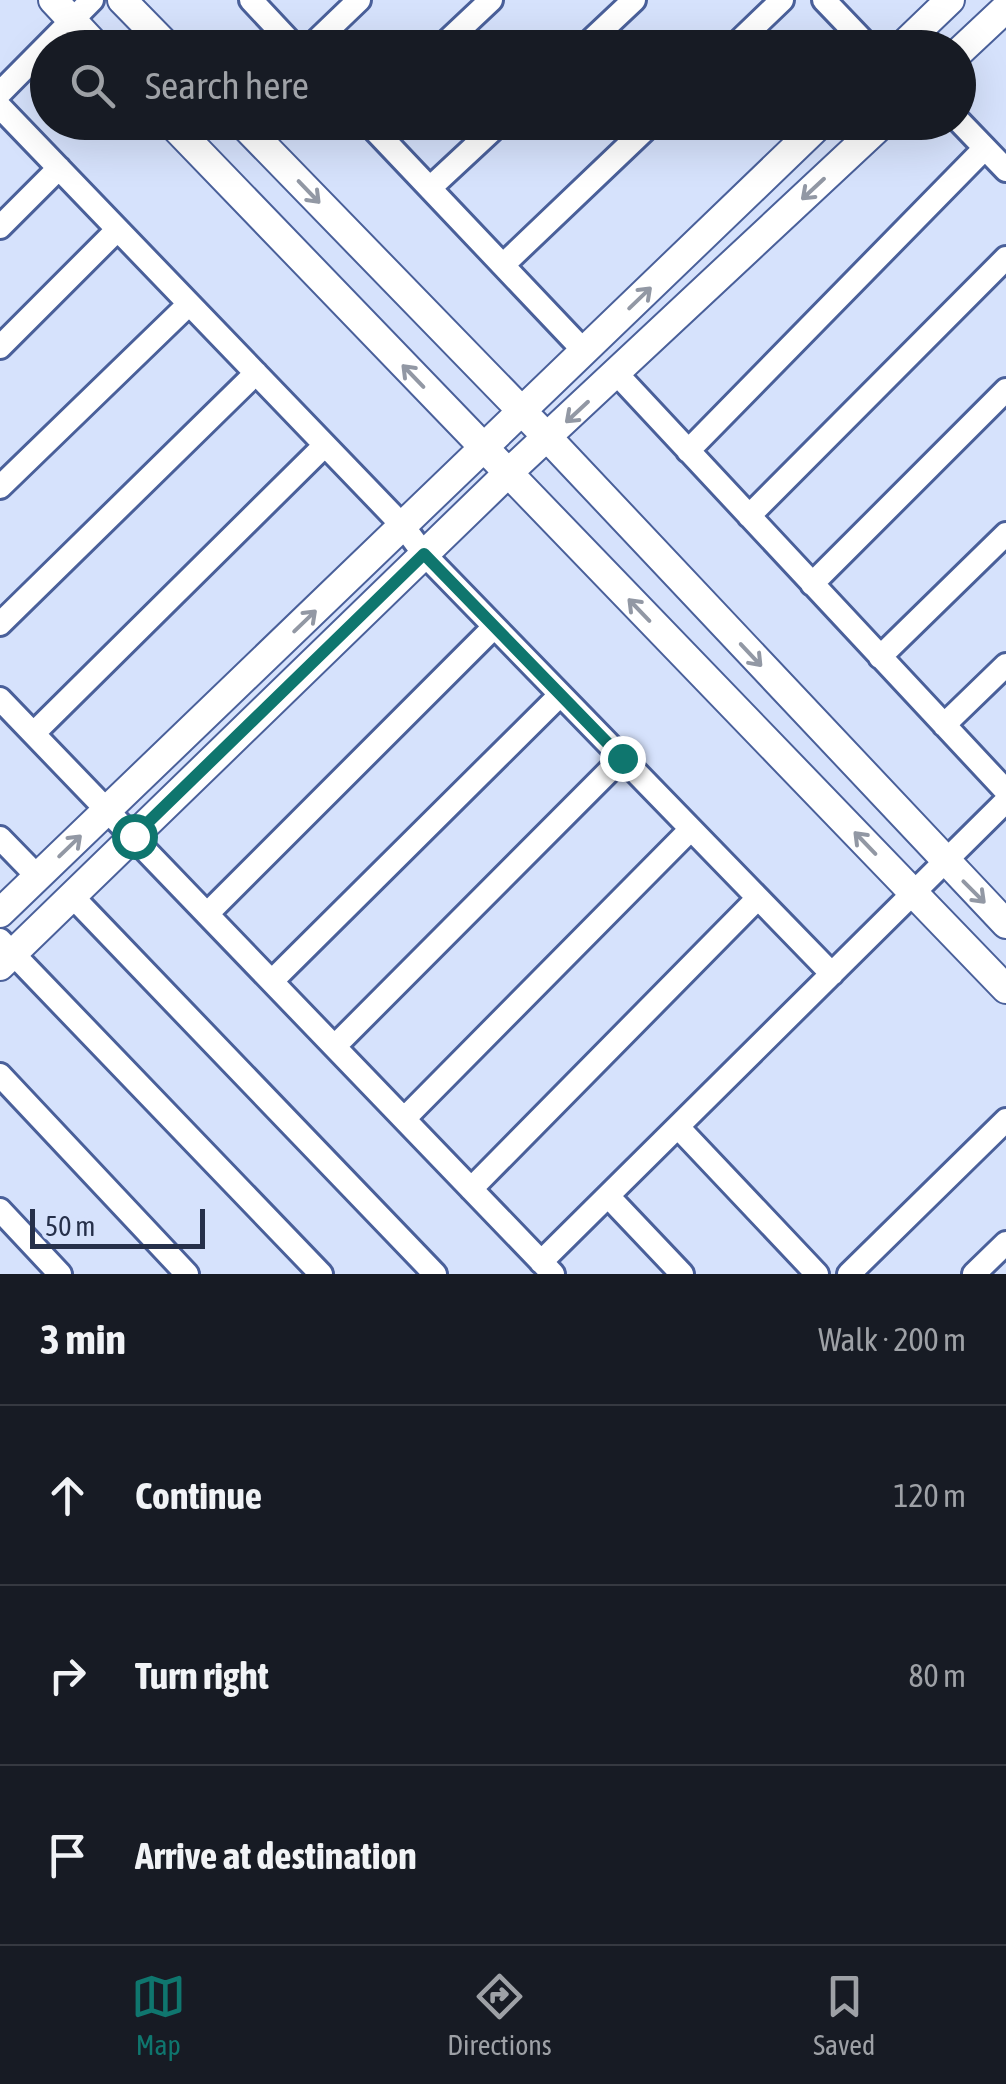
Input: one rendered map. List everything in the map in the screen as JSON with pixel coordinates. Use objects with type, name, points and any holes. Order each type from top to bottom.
[{"type":"street","points":[[53,0],[82,11],[63,30]]},
{"type":"street","points":[[122,0],[151,30]]},
{"type":"street","points":[[252,0],[280,30]]},
{"type":"street","points":[[327,30],[359,0]]},
{"type":"street","points":[[459,30],[491,0]]},
{"type":"street","points":[[602,30],[634,0]]},
{"type":"street","points":[[751,30],[782,0]]},
{"type":"street","points":[[824,0],[853,30]]},
{"type":"street","points":[[919,30],[950,0]]},
{"type":"street","points":[[976,41],[1000,24]]},
{"type":"street","points":[[0,93],[30,63]]},
{"type":"street","points":[[0,108],[30,139]]},
{"type":"street","points":[[976,139],[1006,170]]},
{"type":"street","points":[[31,140],[403,526],[424,554],[494,627],[832,974]]},
{"type":"street","points":[[187,140],[1006,988]]},
{"type":"street","points":[[259,140],[548,438],[1006,924]]},
{"type":"street","points":[[385,140],[584,352]]},
{"type":"street","points":[[430,188],[482,140]]},
{"type":"street","points":[[503,266],[635,140]]},
{"type":"street","points":[[0,914],[803,140]]},
{"type":"street","points":[[320,1274],[4,953],[72,896],[507,474],[865,140]]},
{"type":"street","points":[[688,451],[985,148]]},
{"type":"street","points":[[0,227],[58,168]]},
{"type":"street","points":[[0,347],[118,230]]},
{"type":"street","points":[[749,516],[1006,258]]},
{"type":"street","points":[[0,487],[188,304]]},
{"type":"street","points":[[0,624],[256,373]]},
{"type":"street","points":[[617,374],[1006,791]]},
{"type":"street","points":[[812,584],[1006,390]]},
{"type":"street","points":[[34,734],[325,445]]},
{"type":"street","points":[[880,657],[1006,534]]},
{"type":"street","points":[[208,914],[494,627]]},
{"type":"street","points":[[944,725],[1006,665]]},
{"type":"street","points":[[272,981],[560,694]]},
{"type":"street","points":[[0,699],[547,1268],[608,1196],[1006,801]]},
{"type":"street","points":[[335,1046],[622,758]]},
{"type":"street","points":[[404,1119],[691,829]]},
{"type":"street","points":[[0,838],[38,878]]},
{"type":"street","points":[[72,896],[435,1274]]},
{"type":"street","points":[[472,1189],[758,898]]},
{"type":"street","points":[[0,1075],[187,1274]]},
{"type":"street","points":[[678,1127],[816,1274]]},
{"type":"street","points":[[849,1274],[1004,1127]]},
{"type":"street","points":[[608,1196],[682,1274]]},
{"type":"street","points":[[0,1210],[60,1274]]},
{"type":"street","points":[[974,1274],[1006,1243]]},
{"type":"route","points":[[134,836],[424,554],[622,758]]}]
